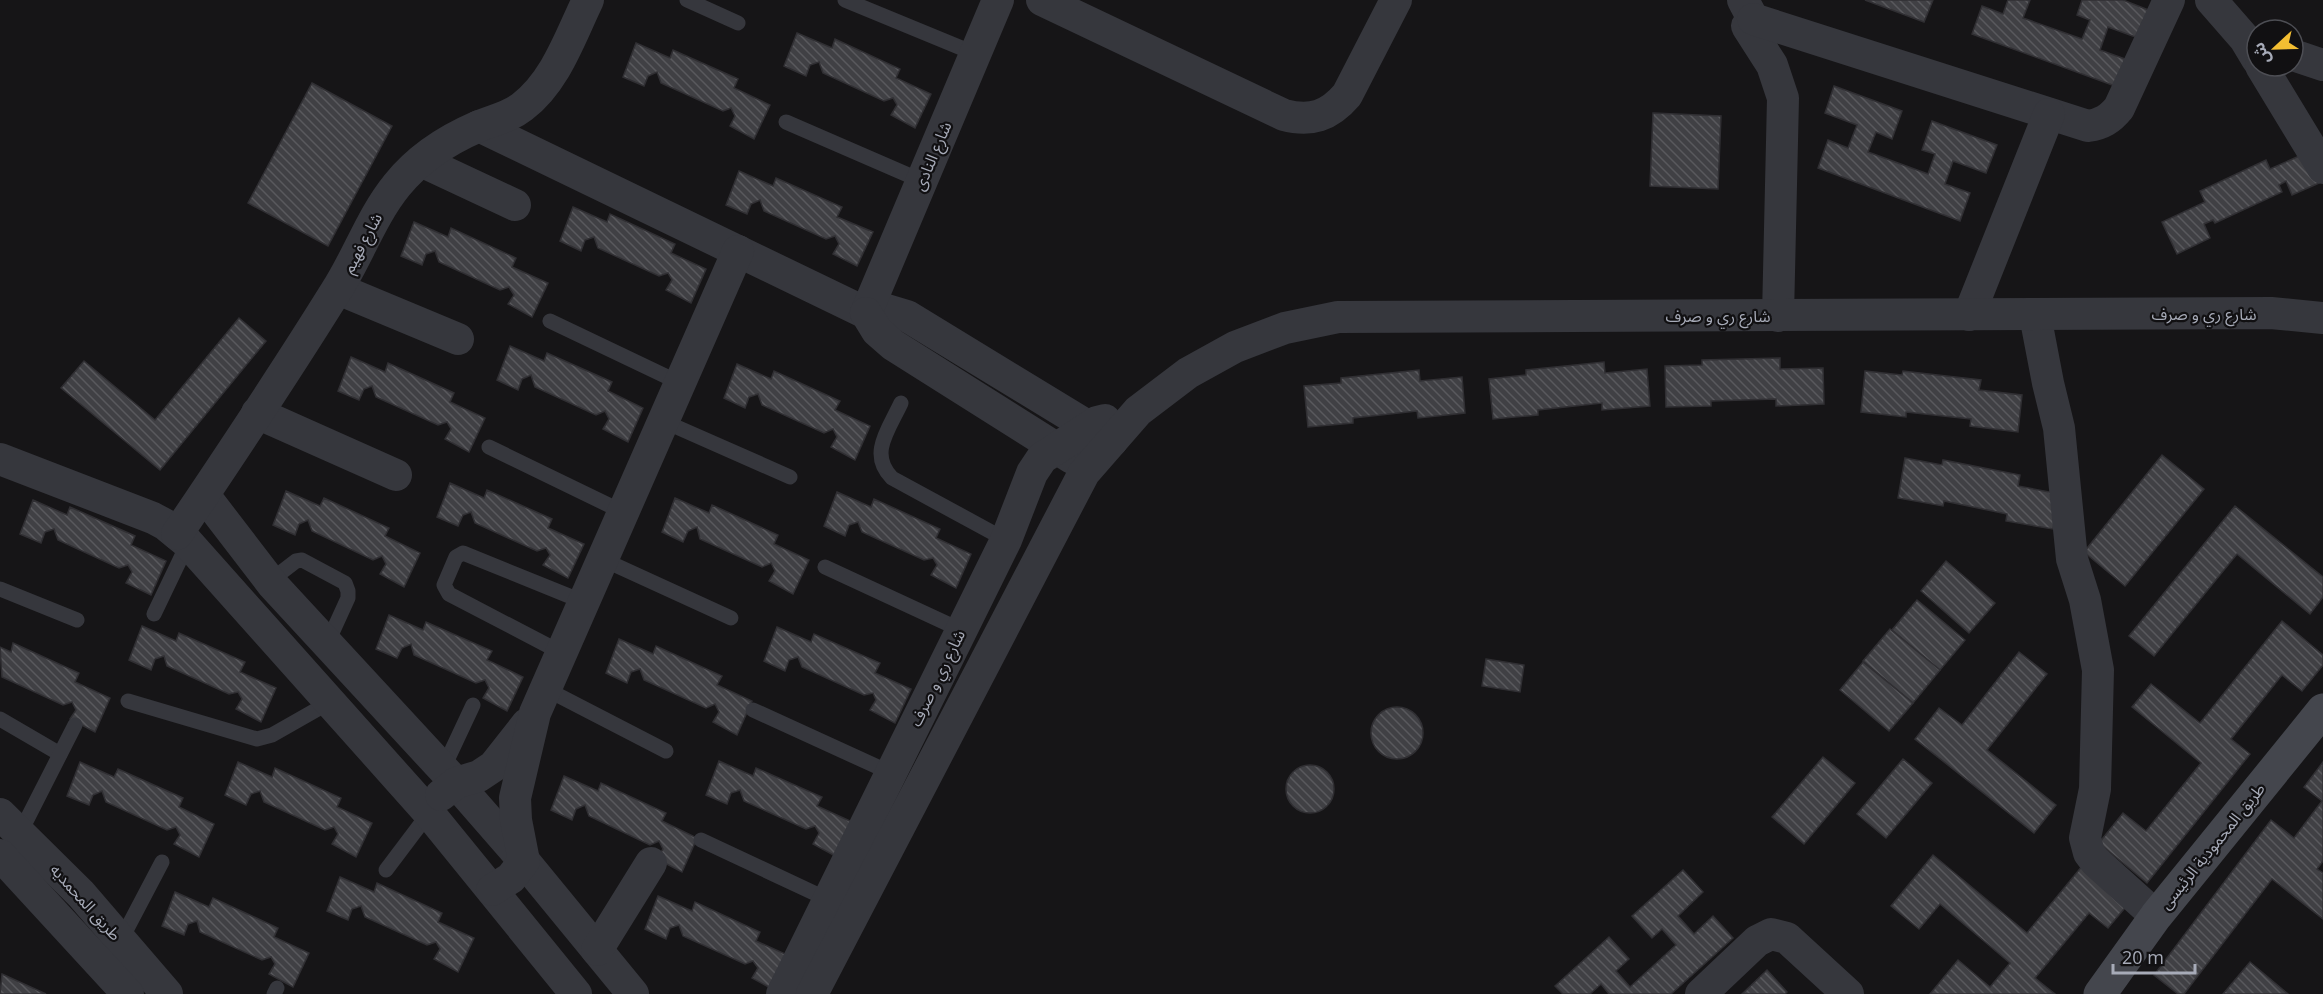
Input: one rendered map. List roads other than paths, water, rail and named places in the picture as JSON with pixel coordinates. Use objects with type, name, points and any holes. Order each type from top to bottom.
[{"type":"street","name":"شارع فهيم","points":[[183,538],[204,495],[338,289],[378,214],[397,185],[421,160],[449,141],[479,126],[501,119],[521,108],[538,93],[551,75],[588,0]]},
{"type":"street","name":"شارع النادى","points":[[866,313],[998,0]]},
{"type":"street","points":[[1042,0],[1284,115],[1298,119],[1312,119],[1338,106],[1347,95],[1396,0]]},
{"type":"street","points":[[1778,316],[1783,98],[1772,65],[1747,26],[1748,10],[2088,126],[2100,124],[2112,118],[2120,108],[2169,0]]},
{"type":"street","points":[[2211,0],[2245,38]]},
{"type":"street","points":[[2305,59],[2323,65]]},
{"type":"street","points":[[2268,78],[2323,168]]},
{"type":"street","points":[[1970,315],[2049,114]]},
{"type":"street","points":[[479,126],[866,313],[877,331],[893,345],[1088,468]]},
{"type":"street","points":[[421,160],[515,205]]},
{"type":"street","points":[[492,890],[511,878],[524,861],[516,820],[515,798],[540,701],[738,251]]},
{"type":"street","points":[[338,289],[458,339]]},
{"type":"street","points":[[866,313],[887,310],[907,315],[1101,434]]},
{"type":"street","name":"شارع ري و صرف","points":[[782,994],[1005,540],[1032,473],[1042,458],[1057,448],[1101,434],[1138,411],[1188,373],[1235,347],[1285,328],[1338,317],[2271,313],[2323,318]]},
{"type":"street","points":[[2035,315],[2059,428],[2072,559],[2085,600],[2098,670],[2095,789],[2085,838],[2089,852],[2095,861],[2156,916]]},
{"type":"street","points":[[257,413],[396,475]]},
{"type":"street","name":"شارع ري و صرف","points":[[812,994],[1088,468],[1101,434]]},
{"type":"street","points":[[0,459],[137,511],[166,525],[183,538],[429,813],[576,994]]},
{"type":"street","points":[[204,495],[270,581],[450,776],[524,861],[633,994]]},
{"type":"street","points":[[450,776],[478,776],[494,766],[540,701]]},
{"type":"street","name":"طريق المحمودية الرئيسى","points":[[2104,991],[2156,916],[2323,710]]},
{"type":"street","points":[[429,813],[441,796],[450,776]]},
{"type":"street","name":"طريق المحمديه","points":[[7,834],[81,894],[167,994]]},
{"type":"street","name":"طريق المحمديه","points":[[7,834],[127,994]]},
{"type":"street","points":[[597,950],[651,863]]},
{"type":"street","points":[[1701,994],[1757,941],[1772,934],[1787,938],[1848,994]]},
{"type":"lane","points":[[687,0],[738,23]]},
{"type":"lane","points":[[845,0],[976,54]]},
{"type":"lane","points":[[786,122],[922,181]]},
{"type":"lane","points":[[550,321],[680,383]]},
{"type":"lane","points":[[902,403],[882,445],[881,463],[885,471],[892,478],[1005,540]]},
{"type":"lane","points":[[663,421],[790,477]]},
{"type":"lane","points":[[489,447],[623,512]]},
{"type":"lane","points":[[154,614],[183,538]]},
{"type":"lane","points":[[562,653],[449,594],[444,585],[456,557],[460,553],[465,554],[584,602]]},
{"type":"lane","points":[[602,559],[731,618]]},
{"type":"lane","points":[[270,581],[296,561],[302,560],[345,583],[348,598],[327,644]]},
{"type":"lane","points":[[825,567],[961,630]]},
{"type":"lane","points":[[0,589],[77,620]]},
{"type":"lane","points":[[128,701],[257,739],[272,735],[330,702]]},
{"type":"lane","points":[[540,701],[666,751]]},
{"type":"lane","points":[[450,776],[473,705]]},
{"type":"lane","points":[[753,710],[891,773]]},
{"type":"lane","points":[[0,719],[60,754]]},
{"type":"lane","points":[[7,834],[60,754],[75,725]]},
{"type":"lane","points":[[386,870],[429,813]]},
{"type":"lane","points":[[701,840],[829,900]]},
{"type":"lane","points":[[121,940],[162,862]]}]
